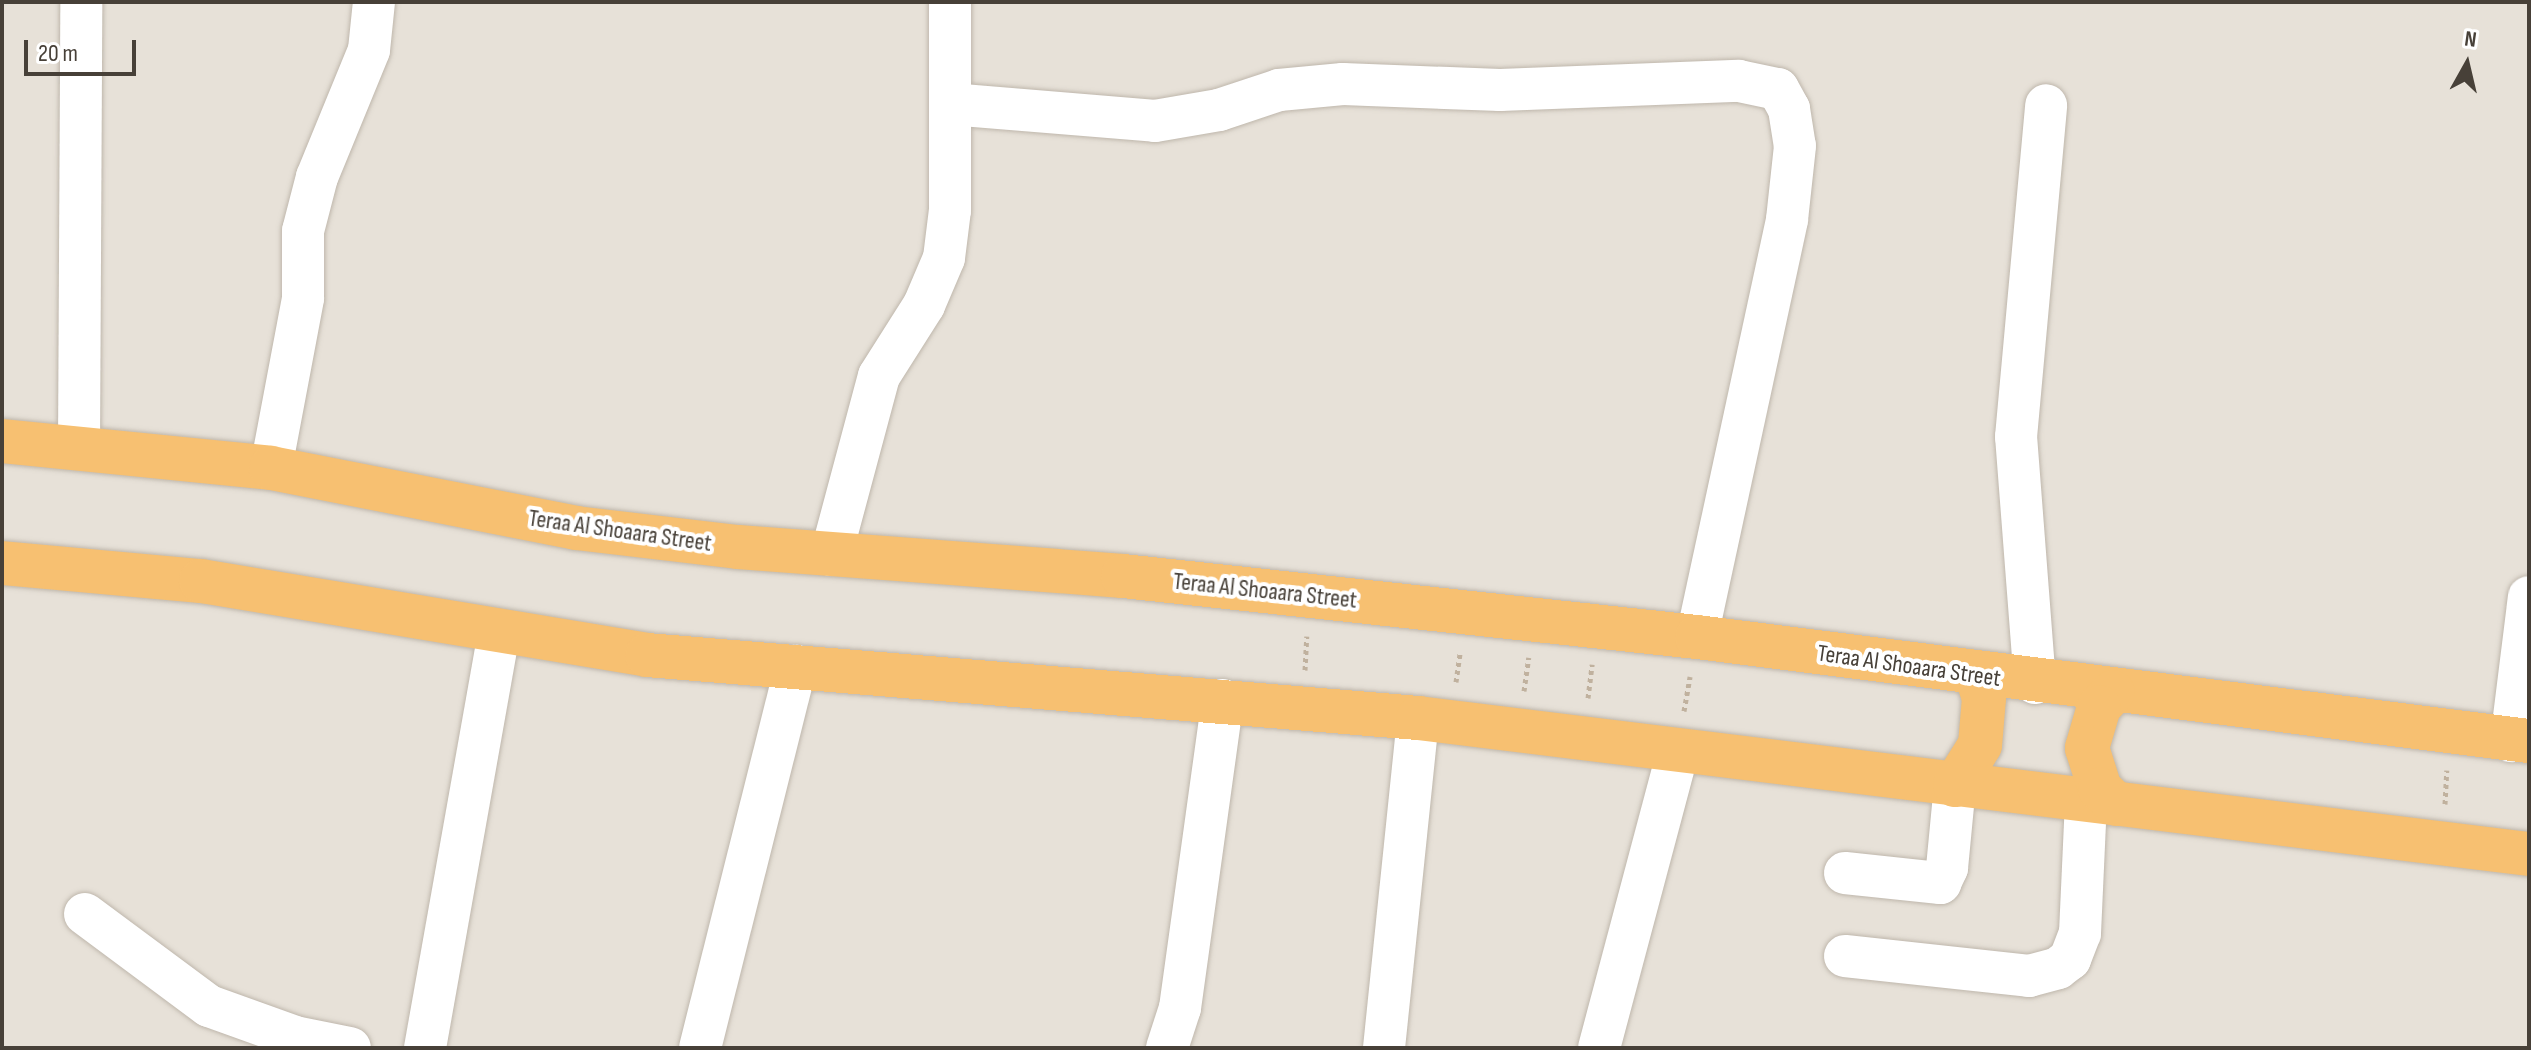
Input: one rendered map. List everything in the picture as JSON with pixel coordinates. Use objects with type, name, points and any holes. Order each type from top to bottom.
[{"type":"highway","name":"Teraa Al Shoaara Street","points":[[2,441],[271,468],[576,528],[831,555],[1123,576],[1697,637],[1977,676],[2520,741]]},
{"type":"highway","points":[[2,563],[201,581],[499,633],[647,655],[1223,700],[1435,720],[1955,785],[2443,841],[2529,854]]},
{"type":"highway","points":[[1955,785],[1980,745],[1984,698],[1977,676]]},
{"type":"highway","points":[[2101,802],[2087,748],[2094,717],[2113,692]]},
{"type":"street","points":[[79,449],[81,2]]},
{"type":"street","points":[[271,468],[303,298],[303,231],[317,177],[369,50],[374,2]]},
{"type":"street","points":[[831,555],[879,376],[924,305],[944,258],[950,210],[950,2]]},
{"type":"street","points":[[950,104],[1155,121],[1219,110],[1279,90],[1343,84],[1500,90],[1739,81],[1778,89],[1789,109],[1795,146],[1787,220],[1697,637]]},
{"type":"street","points":[[2035,683],[2016,437],[2046,105]]},
{"type":"street","points":[[2520,741],[2529,597]]},
{"type":"street","points":[[425,1048],[499,633]]},
{"type":"street","points":[[700,1048],[796,666]]},
{"type":"street","points":[[1167,1048],[1180,1008],[1223,700]]},
{"type":"street","points":[[1384,1048],[1435,720]]},
{"type":"street","points":[[1599,1048],[1678,751]]},
{"type":"street","points":[[1845,873],[1940,883],[1947,868],[1955,785]]},
{"type":"street","points":[[1845,956],[2029,976],[2058,968],[2070,959],[2080,933],[2101,802]]},
{"type":"street","points":[[85,914],[209,1006],[295,1037],[350,1048]]},
{"type":"path","points":[[1302,707],[1310,596]]},
{"type":"path","points":[[1435,720],[1465,613]]},
{"type":"path","points":[[1519,731],[1533,620]]},
{"type":"path","points":[[1583,739],[1596,627]]},
{"type":"path","points":[[1678,751],[1697,637]]},
{"type":"path","points":[[2443,841],[2450,733]]},
{"type":"shaded area","points":[[2,2],[2529,2],[2529,1048],[2,1048]]}]
